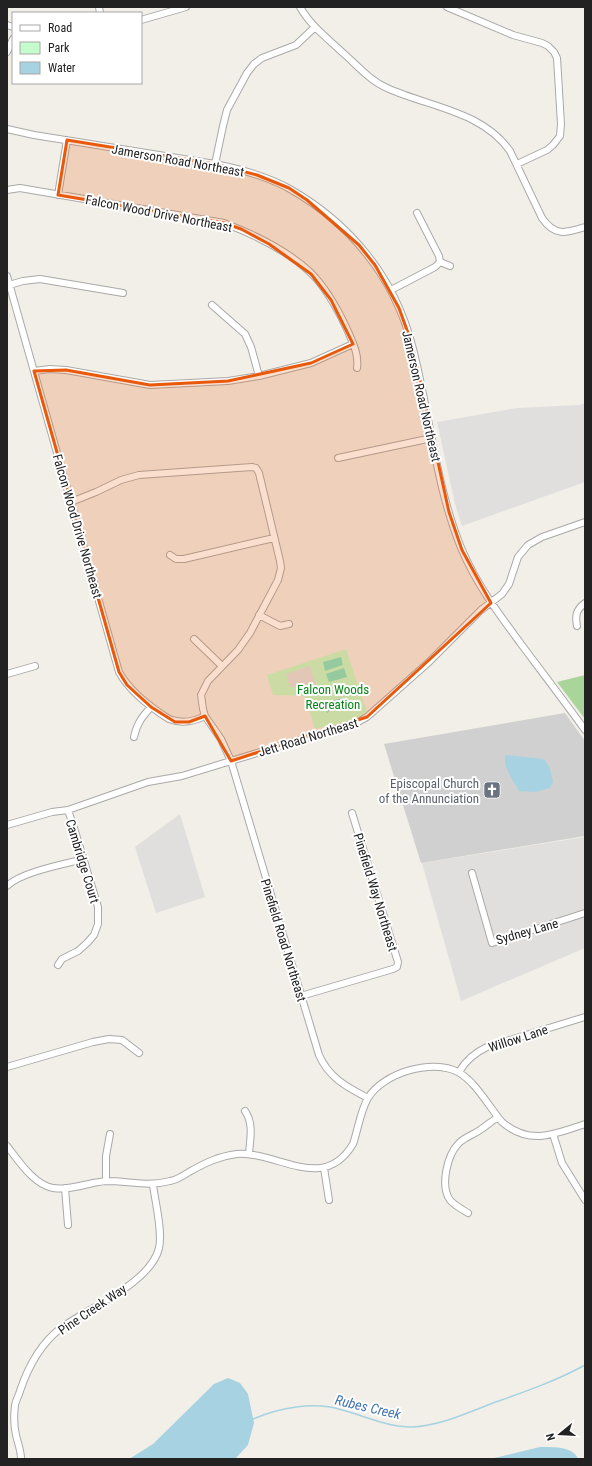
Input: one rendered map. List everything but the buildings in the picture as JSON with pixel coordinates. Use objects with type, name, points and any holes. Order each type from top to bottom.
[{"type":"street","points":[[142,20],[186,7]]},
{"type":"street","points":[[300,7],[315,27],[367,75],[380,84],[410,97],[470,118],[486,127],[504,143],[517,164],[542,218],[549,228],[563,232],[585,227]]},
{"type":"street","points":[[447,7],[522,38],[542,43],[548,46],[557,58],[561,124],[560,136],[554,145],[547,150],[517,164]]},
{"type":"street","points":[[215,164],[224,118],[247,73],[254,64],[262,58],[296,45],[315,27]]},
{"type":"street","points":[[7,52],[12,41]]},
{"type":"street","name":"Jamerson Road Northeast","points":[[7,129],[215,164],[257,175],[288,188],[307,200],[342,227],[376,265],[391,290],[399,308],[412,344],[444,492],[456,534],[471,569],[491,603],[585,730]]},
{"type":"street","points":[[58,195],[67,140]]},
{"type":"street","name":"Falcon Wood Drive Northeast","points":[[7,190],[20,188],[224,223],[241,229],[285,254],[311,274],[331,300],[353,344],[357,353],[357,368]]},
{"type":"street","points":[[417,213],[439,256],[440,262]]},
{"type":"street","points":[[391,290],[435,267],[440,262]]},
{"type":"street","points":[[440,262],[450,266]]},
{"type":"street","name":"Falcon Wood Drive Northeast","points":[[7,276],[120,672],[127,685],[134,692],[151,706],[175,722],[189,722],[206,716]]},
{"type":"street","points":[[9,285],[40,279],[123,293]]},
{"type":"street","points":[[212,305],[244,334],[251,347],[259,376]]},
{"type":"street","points":[[34,371],[50,369],[66,370],[150,385],[228,382],[311,363],[353,344]]},
{"type":"street","points":[[338,458],[432,438]]},
{"type":"street","points":[[71,502],[120,480],[138,475],[252,467],[256,468],[259,473],[280,561],[280,574],[245,642],[208,681],[203,690],[201,701],[206,716]]},
{"type":"street","name":"Jett Road Northeast","points":[[7,826],[52,812],[68,810],[148,782],[182,776],[358,722],[368,717],[429,662],[471,619],[506,589],[518,557],[528,545],[542,537],[585,522]]},
{"type":"street","points":[[170,555],[176,559],[184,559],[274,538]]},
{"type":"street","points":[[577,626],[576,613],[585,603]]},
{"type":"street","points":[[259,615],[280,626],[289,624]]},
{"type":"street","points":[[194,639],[222,666]]},
{"type":"street","points":[[7,674],[35,666]]},
{"type":"street","points":[[134,737],[136,727],[151,706]]},
{"type":"street","name":"Pinefield Road Northeast","points":[[206,716],[221,738],[231,760],[319,1055],[326,1068],[341,1083],[368,1098]]},
{"type":"street","name":"Cambridge Court","points":[[58,965],[62,959],[78,951],[87,943],[94,935],[98,924],[98,907],[68,810]]},
{"type":"street","name":"Pinefield Way Northeast","points":[[301,996],[397,967],[398,962],[352,812]]},
{"type":"street","points":[[7,886],[10,883],[31,873],[84,858]]},
{"type":"street","name":"Sydney Lane","points":[[472,873],[492,943],[585,914]]},
{"type":"street","name":"Willow Lane","points":[[459,1072],[469,1058],[483,1049],[585,1017]]},
{"type":"street","points":[[7,1067],[93,1042],[110,1039],[122,1040],[137,1051]]},
{"type":"street","points":[[7,1146],[9,1154],[35,1180],[53,1188],[64,1188],[106,1181],[153,1185],[177,1179],[215,1159],[227,1156],[249,1154],[304,1169],[324,1168],[339,1160],[348,1151],[352,1144],[368,1098],[387,1081],[398,1075],[418,1068],[437,1066],[459,1072],[472,1084],[498,1117],[508,1127],[521,1134],[536,1136],[553,1134],[585,1124]]},
{"type":"street","points":[[245,1111],[251,1124],[249,1154]]},
{"type":"street","points":[[468,1213],[455,1205],[447,1195],[445,1179],[447,1166],[460,1142],[498,1117]]},
{"type":"street","points":[[106,1181],[106,1156],[110,1134]]},
{"type":"street","points":[[553,1134],[562,1163],[585,1200]]},
{"type":"street","points":[[324,1168],[329,1200]]},
{"type":"street","name":"Pine Creek Way","points":[[21,1459],[20,1447],[16,1434],[15,1405],[26,1371],[34,1358],[60,1329],[114,1295],[144,1273],[156,1257],[160,1246],[160,1235],[153,1185]]},
{"type":"street","points":[[64,1188],[68,1225]]},
{"type":"highlighted area","points":[[67,140],[215,164],[257,175],[289,188],[307,200],[359,245],[375,265],[399,308],[412,344],[449,512],[462,550],[491,603],[367,717],[231,761],[205,716],[189,722],[175,722],[151,707],[127,685],[119,672],[34,371],[66,370],[150,385],[228,381],[311,363],[353,344],[331,300],[311,274],[269,244],[241,229],[224,223],[58,195]]},
{"type":"shaded area","points":[[585,403],[585,482],[462,526],[455,504],[437,422],[517,408],[580,405]]},
{"type":"shaded area","points":[[310,666],[316,686],[290,687],[286,674]]},
{"type":"shaded area","name":"Episcopal Church of the Annunciation","points":[[565,713],[585,741],[585,836],[421,863],[384,744]]},
{"type":"shaded area","points":[[180,814],[205,897],[156,913],[135,847]]},
{"type":"shaded area","points":[[585,837],[585,948],[461,1001],[422,863]]},
{"type":"green space","name":"Falcon Woods Recreation","points":[[346,649],[367,712],[353,720],[315,729],[305,696],[273,695],[267,675]]},
{"type":"green space","points":[[341,657],[343,665],[325,671],[323,662]]},
{"type":"green space","points":[[344,668],[347,677],[329,682],[326,674]]},
{"type":"green space","points":[[585,675],[585,719],[557,682]]},
{"type":"water","points":[[342,698],[345,706],[327,713],[324,702]]},
{"type":"water","points":[[506,755],[543,759],[548,764],[551,772],[553,782],[550,788],[535,792],[519,791],[511,778],[505,763]]},
{"type":"water","points":[[228,1378],[240,1383],[248,1394],[254,1423],[248,1445],[235,1459],[129,1459],[153,1444],[214,1384]]},
{"type":"water","points":[[540,1447],[567,1449],[576,1455],[578,1459],[490,1459]]},
{"type":"waterway","name":"Rubes Creek","points":[[253,1419],[285,1409],[320,1406],[331,1407],[376,1421],[403,1427],[422,1426],[453,1418],[528,1390],[563,1376],[585,1365]]},
{"type":"place","name":"Episcopal Church of the Annunciation","points":[[492,790]]}]
